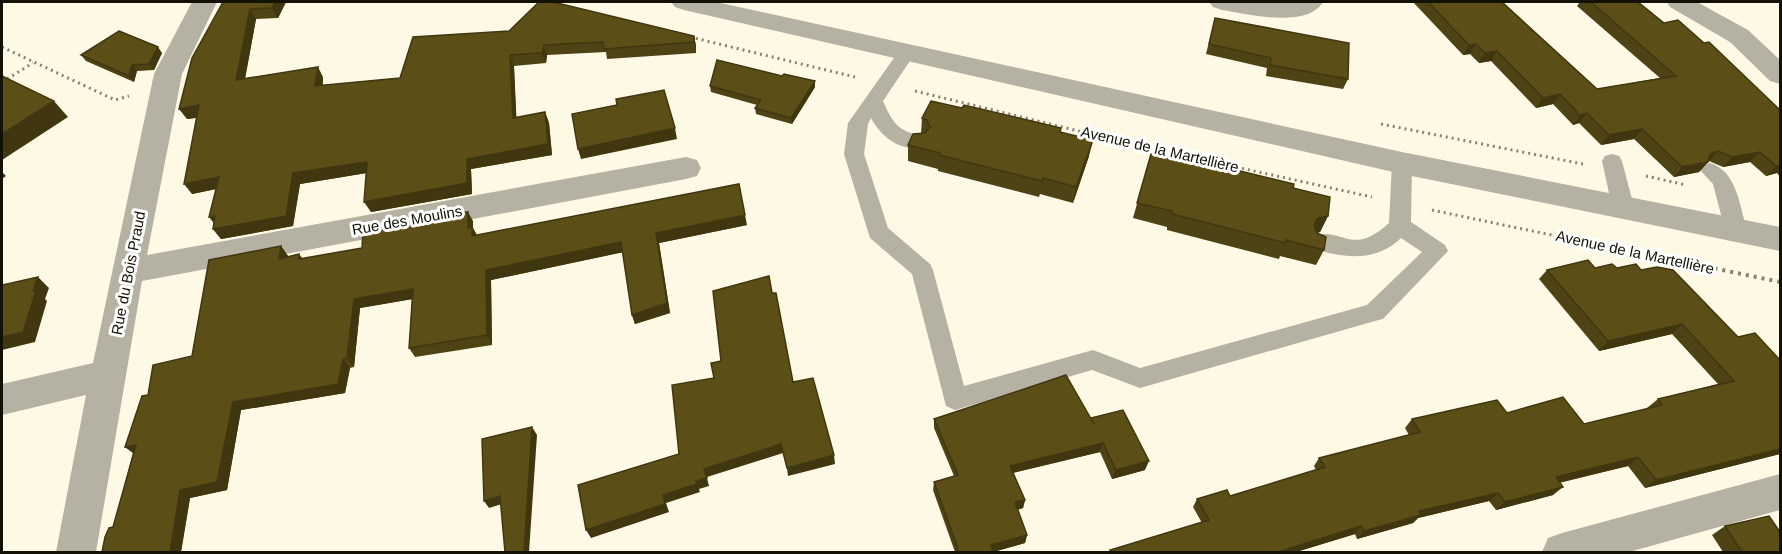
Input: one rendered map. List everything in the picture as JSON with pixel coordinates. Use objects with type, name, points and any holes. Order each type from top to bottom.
[{"type":"street","name":"Rue du Bois Praud","points":[[76,552],[108,375],[168,74],[204,2]]},
{"type":"street","points":[[684,2],[1402,163],[1780,239]]},
{"type":"street","points":[[1222,2],[1274,12],[1295,11],[1310,2]]},
{"type":"street","points":[[1679,2],[1739,36],[1780,75]]},
{"type":"street","name":"Rue des Moulins","points":[[128,272],[686,168]]},
{"type":"street","points":[[2,399],[108,375]]},
{"type":"street","points":[[1562,552],[1780,492]]},
{"type":"lane","points":[[907,52],[881,93],[858,123],[854,153],[878,232],[921,270],[955,399],[1093,360],[1140,378],[1375,312],[1437,250],[1400,215]]},
{"type":"lane","points":[[881,93],[883,127],[903,139],[917,142]]},
{"type":"lane","points":[[1319,242],[1363,250],[1384,242],[1400,215],[1402,163]]},
{"type":"lane","points":[[1613,165],[1623,207]]},
{"type":"lane","points":[[1710,170],[1722,181],[1736,230]]},
{"type":"path","name":"Avenue de la Martellière","points":[[681,35],[881,93],[1136,145],[1400,215],[1780,282]]},
{"type":"path","points":[[2,47],[115,100],[166,86]]},
{"type":"path","points":[[2,82],[34,63]]},
{"type":"path","points":[[1374,122],[1613,165],[1725,193]]},
{"type":"building","points":[[223,2],[275,2],[272,8],[250,9],[236,80],[318,67],[315,86],[400,78],[413,37],[509,31],[539,2],[553,2],[694,36],[694,42],[604,49],[603,42],[544,45],[542,53],[510,55],[513,118],[545,112],[548,144],[467,159],[467,183],[364,202],[367,162],[293,173],[286,216],[213,229],[215,216],[209,217],[219,177],[184,184],[199,105],[179,109],[192,58]]},
{"type":"building","points":[[1428,2],[1502,2],[1597,89],[1676,76],[1591,2],[1638,2],[1664,23],[1678,20],[1704,43],[1709,42],[1780,110],[1780,165],[1776,166],[1760,152],[1732,157],[1718,151],[1710,154],[1708,162],[1682,167],[1642,129],[1609,135],[1587,113],[1580,115],[1560,94],[1543,98],[1497,51],[1485,53],[1476,44],[1469,45]]},
{"type":"building","points":[[1215,18],[1349,43],[1348,79],[1270,65],[1271,58],[1209,44]]},
{"type":"building","points":[[119,31],[158,47],[149,64],[132,65],[129,76],[81,55]]},
{"type":"building","points":[[717,60],[782,76],[784,74],[815,81],[791,118],[755,108],[761,100],[710,86]]},
{"type":"building","points":[[2,76],[54,101],[2,134]]},
{"type":"building","points":[[664,90],[675,128],[578,149],[572,114],[617,105],[616,99]]},
{"type":"building","points":[[931,101],[962,108],[964,105],[1061,128],[1060,132],[1093,140],[1076,187],[1043,178],[1042,181],[908,145],[913,134],[925,133],[930,127],[927,120],[922,118]]},
{"type":"building","points":[[1151,154],[1185,162],[1187,158],[1294,184],[1293,188],[1330,197],[1328,216],[1318,218],[1314,225],[1317,233],[1326,237],[1324,250],[1286,240],[1286,243],[1137,203]]},
{"type":"building","points":[[739,184],[745,215],[656,233],[667,303],[632,315],[621,242],[486,270],[487,335],[409,348],[413,289],[354,299],[347,358],[343,359],[338,384],[233,402],[217,482],[180,490],[170,552],[102,552],[105,537],[109,528],[113,527],[136,445],[125,447],[142,396],[148,395],[153,365],[192,356],[209,260],[281,246],[279,259],[299,254],[299,259],[362,248],[363,231],[468,212],[468,228],[472,227],[472,236]]},
{"type":"building","points":[[1588,260],[1595,268],[1612,264],[1617,268],[1636,264],[1641,270],[1657,267],[1673,270],[1738,337],[1755,333],[1780,360],[1780,449],[1656,480],[1638,457],[1556,477],[1563,487],[1505,502],[1498,493],[1419,511],[1421,515],[1364,531],[1361,526],[1278,552],[1112,552],[1110,550],[1209,520],[1197,499],[1227,490],[1230,496],[1325,467],[1319,458],[1420,432],[1412,419],[1497,400],[1507,413],[1563,397],[1584,424],[1662,405],[1658,399],[1734,381],[1682,324],[1608,341],[1547,270]]},
{"type":"building","points":[[769,276],[772,293],[776,293],[793,382],[813,378],[834,455],[787,468],[781,444],[704,469],[707,478],[696,481],[697,484],[663,495],[665,504],[586,530],[578,485],[679,454],[672,385],[714,378],[711,363],[721,361],[713,291]]},
{"type":"building","points":[[38,277],[23,332],[2,337],[2,285]]},
{"type":"building","points":[[1066,375],[1094,424],[1091,418],[1123,410],[1149,461],[1116,470],[1103,443],[1010,466],[1025,500],[1015,502],[1027,535],[991,545],[993,551],[959,552],[934,482],[958,475],[934,419]]},
{"type":"building","points":[[532,427],[524,552],[505,552],[500,496],[484,501],[482,439]]},
{"type":"building","points":[[1769,516],[1780,532],[1780,552],[1742,552],[1725,526]]}]
